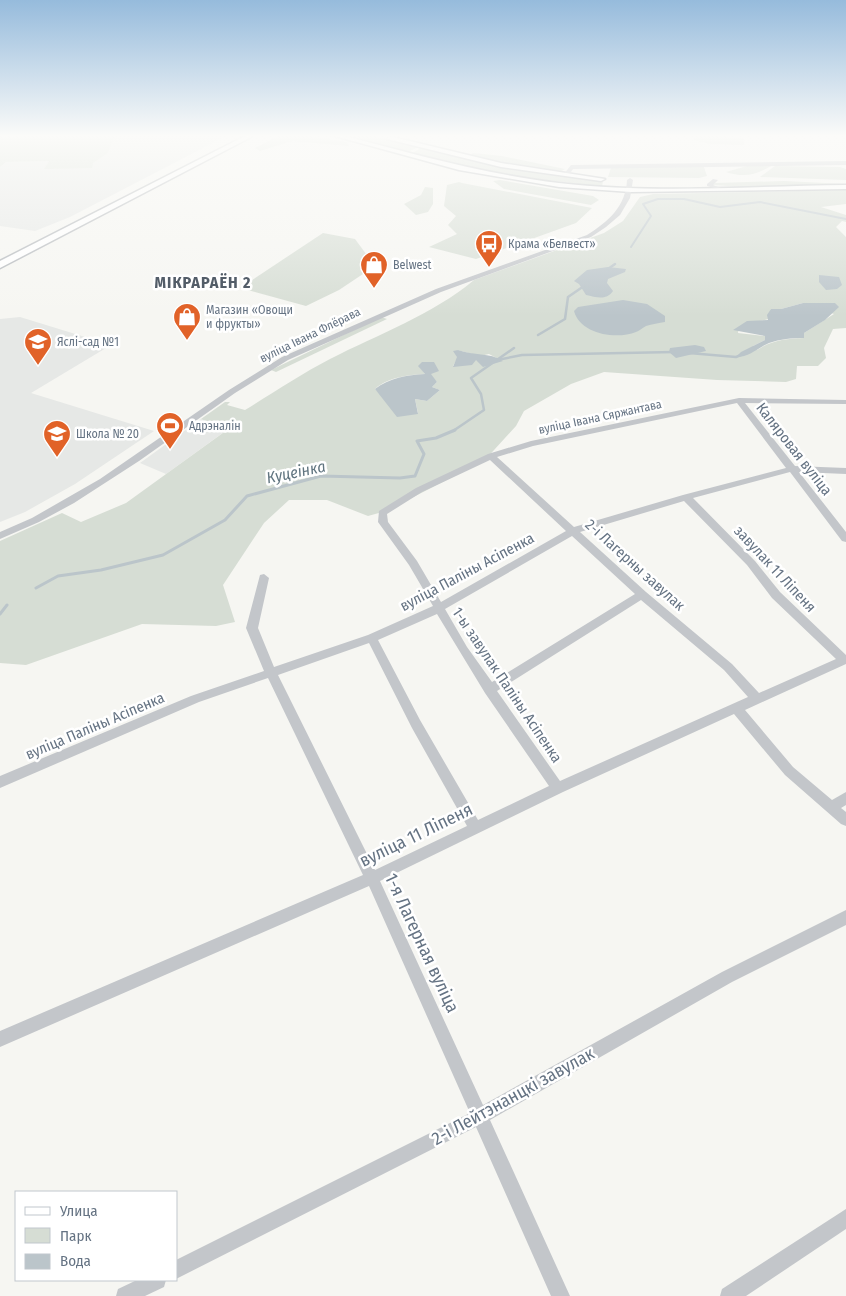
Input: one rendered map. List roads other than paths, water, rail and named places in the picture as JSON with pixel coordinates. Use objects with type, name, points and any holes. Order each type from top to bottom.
[{"type":"main road","points":[[0,265],[135,195]]},
{"type":"street","name":"вуліца Івана Флёрава","points":[[0,536],[52,513],[77,498],[141,457],[266,370],[299,352],[458,282],[589,236],[605,228],[612,221],[628,195]]},
{"type":"street","name":"вуліца Івана Сяржантава","points":[[383,522],[382,513],[396,503],[491,456],[531,444],[739,400],[846,402]]},
{"type":"street","name":"Каляровая вуліца","points":[[739,400],[846,539]]},
{"type":"street","name":"2-і Лагерны завулак","points":[[491,456],[642,595],[728,667],[757,699]]},
{"type":"street","name":"вуліца Паліны Асіпенка","points":[[0,782],[195,699],[372,638],[439,608],[573,531],[686,497],[792,469],[846,471]]},
{"type":"street","name":"завулак 11 Ліпеня","points":[[686,497],[751,563],[776,595],[845,660]]},
{"type":"street","name":"1-ы завулак Паліны Асіпенка","points":[[383,522],[414,563],[489,690],[558,788]]},
{"type":"street","name":"1-я Лагерная вуліца","points":[[264,578],[252,628],[271,672],[372,878],[561,1296]]},
{"type":"street","points":[[489,690],[642,595]]},
{"type":"street","points":[[372,638],[416,724],[475,828]]},
{"type":"street","name":"вуліца 11 Ліпеня","points":[[0,1039],[372,878],[558,788],[845,660]]},
{"type":"street","points":[[737,709],[789,771],[846,820]]},
{"type":"street","points":[[831,807],[846,798]]},
{"type":"street","name":"2-і Лейтэнанцкі завулак","points":[[178,1269],[480,1116],[728,977],[846,917]]},
{"type":"street","points":[[729,1296],[846,1218]]},
{"type":"street","points":[[125,1296],[155,1281]]},
{"type":"water","points":[[608,267],[626,269],[625,272],[608,279],[607,283],[613,291],[607,296],[601,298],[586,295],[579,284],[574,281],[587,270]]},
{"type":"water","points":[[819,275],[839,277],[842,285],[837,289],[826,290],[819,282]]},
{"type":"water","points":[[623,300],[647,304],[665,316],[665,322],[646,326],[637,332],[609,335],[591,330],[583,325],[574,311],[578,307]]},
{"type":"water","points":[[803,303],[835,303],[839,307],[825,320],[804,333],[804,338],[773,342],[749,354],[736,357],[741,352],[765,340],[765,336],[733,330],[747,321],[768,320],[767,315],[771,309],[781,309]]},
{"type":"water","points":[[695,345],[704,347],[706,351],[676,358],[669,352],[670,348]]},
{"type":"water","points":[[458,350],[492,356],[503,361],[483,367],[476,360],[472,365],[453,367],[457,357],[453,351]]},
{"type":"water","points":[[422,362],[434,362],[439,371],[431,374],[437,382],[432,387],[440,390],[427,401],[415,399],[418,414],[397,417],[375,389],[386,382],[398,378],[425,374],[418,366]]},
{"type":"waterway","name":"Куцеінка","points":[[631,247],[651,216],[643,204],[658,199],[684,199],[720,207],[760,202],[846,219]]},
{"type":"waterway","points":[[608,269],[615,264]]},
{"type":"waterway","points":[[538,335],[565,319],[568,297],[584,286]]},
{"type":"waterway","name":"Куцеінка","points":[[454,431],[484,410],[481,394],[471,378],[514,348]]},
{"type":"waterway","points":[[497,360],[522,355],[674,352]]},
{"type":"waterway","points":[[689,353],[736,357],[741,355]]},
{"type":"waterway","name":"Куцеінка","points":[[36,588],[58,576],[101,570],[163,555],[225,520],[247,496],[321,476],[400,478],[415,476],[424,454],[417,441],[436,438],[454,431]]},
{"type":"waterway","name":"Куцеінка","points":[[0,614],[7,605]]},
{"type":"place","name":"Крама «Белвест»","points":[[489,268]]},
{"type":"place","name":"Belwest","points":[[374,289]]},
{"type":"place","name":"Магазин «Овощи и фрукты»","points":[[187,341]]},
{"type":"place","name":"Яслі-сад №1","points":[[38,366]]},
{"type":"place","name":"Адрэналін","points":[[170,450]]},
{"type":"place","name":"Школа № 20","points":[[57,458]]},
{"type":"district","name":"МІКРАРАЁН 2","points":[[203,282]]}]
